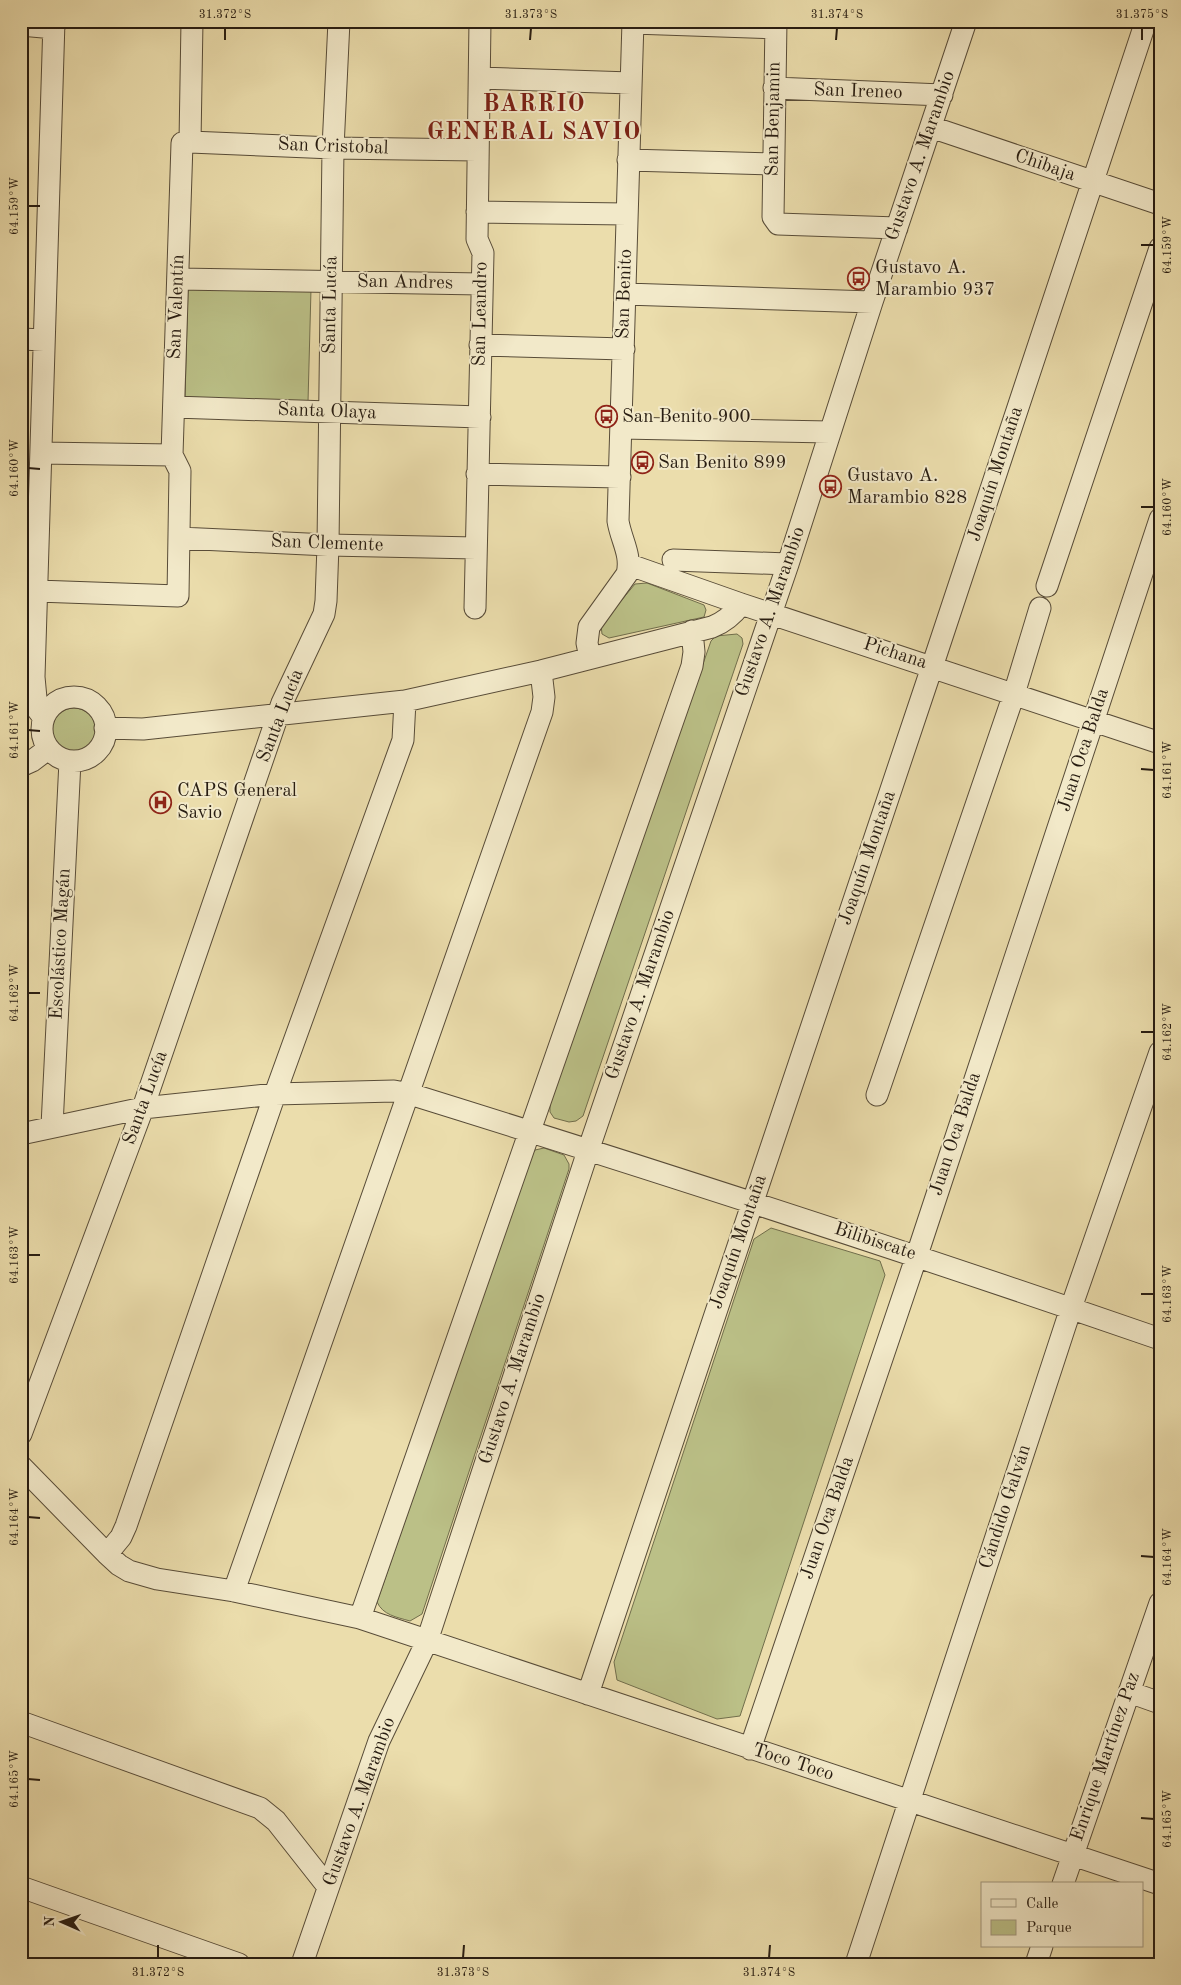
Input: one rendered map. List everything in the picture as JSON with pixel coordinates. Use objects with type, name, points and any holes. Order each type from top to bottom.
[{"type":"street","name":"San Valentín","points":[[37,591],[178,596],[180,470],[172,455],[182,143],[190,142],[192,21]]},
{"type":"street","name":"Santa Lucía","points":[[21,1434],[143,1108],[286,694],[324,614],[328,545],[333,148],[339,21]]},
{"type":"street","name":"San Leandro","points":[[475,608],[483,253],[477,239],[480,21]]},
{"type":"street","name":"Gustavo A. Marambio","points":[[302,1964],[379,1741],[427,1641],[588,1151],[788,564],[872,302],[966,21]]},
{"type":"street","name":"Joaquín Montaña","points":[[588,1694],[1146,21]]},
{"type":"street","points":[[633,22],[776,25]]},
{"type":"street","name":"San Benito","points":[[630,565],[628,551],[620,534],[618,521],[633,22]]},
{"type":"street","points":[[21,25],[54,25],[41,453],[29,557],[37,591],[34,677],[33,706],[42,728],[43,739],[48,749],[56,756],[77,762],[96,752],[102,743],[105,728],[101,713],[86,700],[56,692],[34,677]]},
{"type":"street","name":"San Benjamin","points":[[776,25],[773,218],[778,224],[897,228]]},
{"type":"street","points":[[480,78],[631,83]]},
{"type":"street","name":"San Ireneo","points":[[774,88],[942,95]]},
{"type":"street","name":"Chibaja","points":[[931,128],[1160,204]]},
{"type":"street","name":"San Cristobal","points":[[190,142],[333,148],[477,150]]},
{"type":"street","points":[[628,160],[773,164]]},
{"type":"street","points":[[477,212],[627,214]]},
{"type":"street","points":[[1047,586],[1160,248]]},
{"type":"street","name":"San Andres","points":[[178,279],[482,284]]},
{"type":"street","points":[[626,294],[872,302]]},
{"type":"street","points":[[21,340],[44,340]]},
{"type":"street","points":[[480,345],[624,349]]},
{"type":"street","name":"Santa Olaya","points":[[174,407],[480,417]]},
{"type":"street","points":[[621,428],[830,432]]},
{"type":"street","points":[[41,453],[172,455]]},
{"type":"street","points":[[477,474],[620,477]]},
{"type":"street","name":"Juan Oca Balda","points":[[750,1749],[1160,519]]},
{"type":"street","name":"San Clemente","points":[[179,538],[328,545],[476,548]]},
{"type":"street","points":[[673,560],[788,564]]},
{"type":"street","points":[[590,658],[587,643],[589,627],[627,574],[630,565]]},
{"type":"street","name":"Pichana","points":[[630,565],[770,614],[932,666],[1160,743]]},
{"type":"street","points":[[105,728],[144,729],[405,701],[541,671],[721,624],[733,615],[741,604]]},
{"type":"street","points":[[877,1095],[1014,694],[1040,608]]},
{"type":"street","points":[[360,1618],[528,1131],[692,666],[694,652],[692,631]]},
{"type":"street","points":[[234,1591],[410,1094],[542,712],[544,697],[541,671]]},
{"type":"street","points":[[33,706],[48,709],[56,702],[65,698],[76,697]]},
{"type":"street","points":[[107,1554],[121,1537],[126,1526],[275,1094],[403,740],[405,701]]},
{"type":"street","points":[[21,766],[32,761],[48,749]]},
{"type":"street","name":"Escolástico Magán","points":[[52,1126],[70,761]]},
{"type":"street","name":"Cándido Galván","points":[[856,1964],[1072,1308],[1160,1052]]},
{"type":"street","name":"Bilibiscate","points":[[21,1134],[143,1108],[275,1094],[394,1092],[410,1094],[916,1255],[1160,1339]]},
{"type":"street","name":"Toco Toco","points":[[21,1466],[107,1554],[129,1571],[146,1576],[234,1591],[360,1618],[1160,1884]]},
{"type":"street","name":"Enrique Martínez Paz","points":[[1063,1882],[1160,1603]]},
{"type":"street","points":[[1129,1692],[1160,1703]]},
{"type":"street","points":[[21,1722],[260,1808],[276,1821],[328,1887]]},
{"type":"street","points":[[21,1887],[239,1964]]},
{"type":"street","points":[[1036,1964],[1041,1948]]},
{"type":"green space","points":[[188,286],[311,289],[308,402],[185,399]]},
{"type":"green space","points":[[647,583],[704,605],[706,610],[704,617],[609,638],[602,634],[601,625],[635,584]]},
{"type":"green space","points":[[737,634],[742,638],[743,644],[583,1116],[576,1121],[569,1122],[554,1118],[550,1112],[550,1103],[711,641],[716,636]]},
{"type":"green space","points":[[70,708],[78,708],[90,714],[96,730],[90,746],[78,752],[70,752],[58,746],[52,734],[52,726],[58,714]]},
{"type":"green space","points":[[544,1148],[564,1155],[569,1164],[569,1169],[422,1614],[410,1621],[390,1615],[377,1602],[531,1156],[535,1150]]},
{"type":"green space","points":[[771,1228],[880,1261],[885,1275],[740,1716],[717,1719],[617,1680],[614,1662],[754,1239]]},
{"type":"place","name":"Gustavo A. Marambio 937","points":[[859,279]]},
{"type":"place","name":"San Benito 900","points":[[606,417]]},
{"type":"place","name":"San Benito 899","points":[[642,463]]},
{"type":"place","name":"Gustavo A. Marambio 828","points":[[831,487]]},
{"type":"place","name":"CAPS General Savio","points":[[161,802]]},
{"type":"district","name":"BARRIO GENERAL SAVIO","points":[[534,119]]}]
